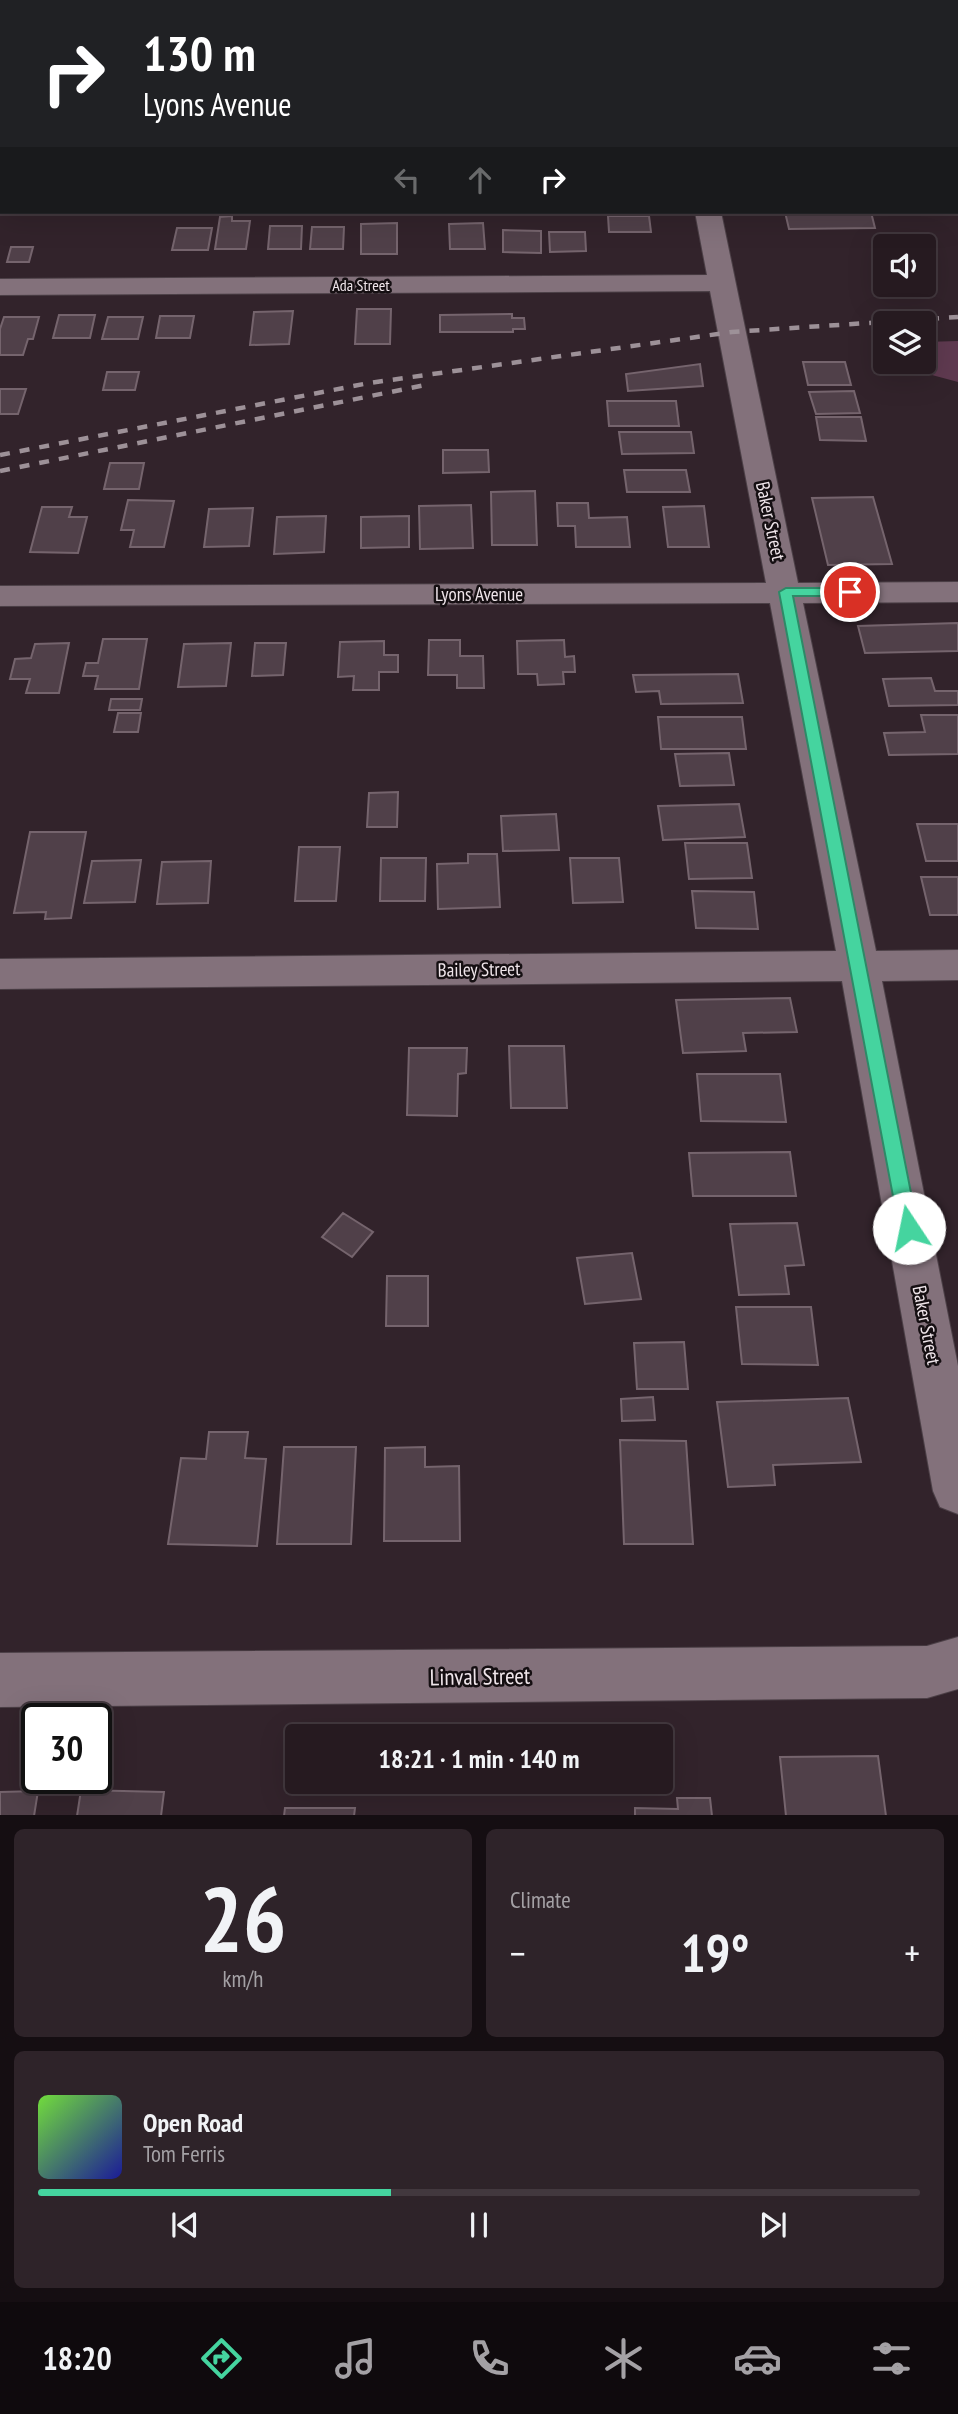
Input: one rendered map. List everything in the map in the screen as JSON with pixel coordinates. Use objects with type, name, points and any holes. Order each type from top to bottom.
[{"type":"street","name":"Baker Street","points":[[708,214],[786,592],[958,1491]]},
{"type":"street","name":"Ada Street","points":[[0,287],[722,283]]},
{"type":"street","name":"Lyons Avenue","points":[[0,596],[958,592]]},
{"type":"street","name":"Bailey Street","points":[[0,974],[958,965]]},
{"type":"street","name":"Linval Street","points":[[0,1680],[927,1672],[958,1663]]},
{"type":"shaded area","points":[[958,341],[958,382],[928,374],[936,374],[936,342]]},
{"type":"building","points":[[785,214],[872,214],[875,228],[789,229]]},
{"type":"building","points":[[232,216],[232,221],[250,221],[246,249],[215,249],[220,217]]},
{"type":"building","points":[[608,216],[649,216],[651,232],[609,232]]},
{"type":"building","points":[[397,223],[397,254],[361,254],[361,224]]},
{"type":"building","points":[[483,223],[485,249],[450,249],[449,224]]},
{"type":"building","points":[[270,226],[302,226],[301,249],[268,249]]},
{"type":"building","points":[[312,227],[344,227],[343,249],[310,249]]},
{"type":"building","points":[[177,228],[212,228],[208,250],[172,250]]},
{"type":"building","points":[[503,230],[541,231],[541,253],[503,252]]},
{"type":"building","points":[[549,232],[585,232],[586,251],[550,252]]},
{"type":"building","points":[[11,247],[33,247],[29,262],[7,262]]},
{"type":"building","points":[[357,309],[391,309],[390,344],[355,344]]},
{"type":"building","points":[[293,311],[289,344],[250,345],[254,312]]},
{"type":"building","points":[[512,314],[512,318],[524,318],[525,329],[513,329],[513,332],[440,332],[440,315]]},
{"type":"building","points":[[59,315],[95,315],[90,338],[53,338]]},
{"type":"building","points":[[160,316],[194,316],[190,338],[156,338]]},
{"type":"building","points":[[4,317],[39,317],[33,339],[28,339],[23,355],[0,355],[0,329]]},
{"type":"building","points":[[108,317],[143,317],[138,339],[102,339]]},
{"type":"building","points":[[803,362],[845,362],[851,385],[808,385]]},
{"type":"building","points":[[700,364],[703,386],[628,391],[626,374]]},
{"type":"building","points":[[107,372],[139,372],[135,390],[103,390]]},
{"type":"building","points":[[0,389],[26,389],[18,414],[0,414]]},
{"type":"building","points":[[854,391],[860,413],[816,414],[809,392]]},
{"type":"building","points":[[607,401],[676,401],[679,426],[609,426]]},
{"type":"building","points":[[816,417],[861,417],[866,441],[820,440]]},
{"type":"building","points":[[619,432],[691,432],[694,453],[622,454]]},
{"type":"building","points":[[443,450],[488,450],[489,472],[443,473]]},
{"type":"building","points":[[110,463],[144,463],[139,489],[104,489]]},
{"type":"building","points":[[624,470],[686,470],[690,492],[627,492]]},
{"type":"building","points":[[535,491],[537,545],[492,545],[491,492]]},
{"type":"building","points":[[873,497],[892,564],[828,565],[812,498]]},
{"type":"building","points":[[128,500],[174,501],[164,547],[130,547],[134,530],[121,530]]},
{"type":"building","points":[[557,503],[588,503],[589,518],[627,517],[630,547],[576,547],[575,526],[558,526]]},
{"type":"building","points":[[471,505],[473,548],[420,549],[419,506]]},
{"type":"building","points":[[704,506],[709,547],[668,547],[663,507]]},
{"type":"building","points":[[42,507],[72,507],[69,517],[87,517],[78,553],[30,552]]},
{"type":"building","points":[[253,508],[249,546],[204,547],[209,509]]},
{"type":"building","points":[[326,516],[324,552],[274,554],[277,517]]},
{"type":"building","points":[[409,516],[409,547],[361,548],[361,517]]},
{"type":"building","points":[[958,623],[958,651],[865,653],[858,626]]},
{"type":"building","points":[[103,639],[147,639],[139,689],[95,689],[98,676],[83,676],[86,663],[98,663]]},
{"type":"building","points":[[429,640],[460,640],[460,656],[483,656],[484,688],[457,688],[457,675],[428,675]]},
{"type":"building","points":[[564,640],[565,657],[574,656],[575,672],[563,672],[564,684],[538,685],[537,674],[518,674],[517,641]]},
{"type":"building","points":[[384,641],[384,655],[398,655],[398,672],[379,672],[379,690],[353,690],[354,676],[338,677],[340,642]]},
{"type":"building","points":[[69,643],[59,693],[26,693],[30,679],[10,679],[15,659],[31,658],[35,644]]},
{"type":"building","points":[[231,643],[226,686],[178,687],[184,644]]},
{"type":"building","points":[[255,643],[286,643],[283,675],[252,676]]},
{"type":"building","points":[[738,674],[743,703],[661,704],[659,691],[636,692],[633,675]]},
{"type":"building","points":[[931,678],[935,691],[958,691],[958,705],[889,706],[883,679]]},
{"type":"building","points":[[111,699],[142,699],[140,710],[109,710]]},
{"type":"building","points":[[118,713],[141,713],[138,732],[114,732]]},
{"type":"building","points":[[921,715],[958,715],[958,754],[889,755],[884,733],[925,732]]},
{"type":"building","points":[[658,717],[742,717],[746,749],[661,749]]},
{"type":"building","points":[[729,753],[734,785],[680,786],[675,754]]},
{"type":"building","points":[[398,792],[397,827],[367,827],[369,793]]},
{"type":"building","points":[[739,804],[745,837],[663,840],[658,806]]},
{"type":"building","points":[[556,814],[559,850],[503,851],[501,816]]},
{"type":"building","points":[[917,824],[958,824],[958,861],[926,861]]},
{"type":"building","points":[[30,832],[86,832],[71,918],[45,919],[46,912],[14,913]]},
{"type":"building","points":[[685,843],[747,843],[752,878],[689,879]]},
{"type":"building","points":[[299,847],[340,847],[336,901],[295,901]]},
{"type":"building","points":[[468,854],[497,854],[500,907],[438,909],[437,864],[468,863]]},
{"type":"building","points":[[381,858],[426,858],[425,901],[380,901]]},
{"type":"building","points":[[570,858],[619,858],[623,902],[573,903]]},
{"type":"building","points":[[141,860],[135,902],[84,903],[92,861]]},
{"type":"building","points":[[211,861],[208,903],[157,904],[162,862]]},
{"type":"building","points":[[921,877],[958,877],[958,915],[930,915]]},
{"type":"building","points":[[692,891],[754,892],[758,929],[696,928]]},
{"type":"building","points":[[790,998],[797,1032],[743,1033],[746,1051],[683,1053],[676,1000]]},
{"type":"building","points":[[509,1046],[564,1046],[567,1108],[511,1108]]},
{"type":"building","points":[[409,1048],[467,1048],[466,1073],[458,1074],[457,1116],[407,1115]]},
{"type":"building","points":[[697,1074],[780,1074],[786,1122],[701,1121]]},
{"type":"building","points":[[790,1152],[796,1196],[693,1196],[689,1153]]},
{"type":"building","points":[[343,1213],[373,1232],[352,1257],[322,1237]]},
{"type":"building","points":[[797,1223],[804,1265],[785,1266],[789,1294],[739,1295],[730,1224]]},
{"type":"building","points":[[632,1253],[641,1299],[585,1304],[577,1258]]},
{"type":"building","points":[[387,1276],[428,1276],[428,1326],[386,1326]]},
{"type":"building","points":[[736,1307],[811,1307],[818,1365],[742,1364]]},
{"type":"building","points":[[684,1342],[688,1389],[637,1389],[634,1343]]},
{"type":"building","points":[[653,1397],[655,1420],[622,1421],[621,1399]]},
{"type":"building","points":[[848,1398],[861,1462],[773,1465],[775,1485],[728,1487],[717,1402]]},
{"type":"building","points":[[209,1432],[248,1432],[245,1458],[266,1459],[257,1546],[168,1544],[181,1458],[206,1459]]},
{"type":"building","points":[[620,1440],[686,1441],[693,1544],[624,1544]]},
{"type":"building","points":[[284,1447],[356,1447],[351,1544],[277,1544]]},
{"type":"building","points":[[425,1447],[425,1467],[459,1466],[460,1541],[384,1541],[385,1448]]},
{"type":"building","points":[[878,1756],[886,1815],[786,1815],[780,1757]]},
{"type":"building","points":[[112,1791],[164,1792],[161,1815],[77,1815],[80,1794],[112,1794]]},
{"type":"building","points":[[0,1792],[38,1794],[34,1815],[0,1815]]},
{"type":"building","points":[[677,1798],[710,1798],[712,1815],[635,1815],[635,1808],[678,1809]]},
{"type":"building","points":[[285,1808],[355,1808],[354,1815],[284,1815]]},
{"type":"railway","points":[[0,455],[369,383],[732,332],[958,317]]},
{"type":"railway","points":[[0,471],[430,384]]},
{"type":"route","points":[[850,592],[786,592],[909,1228]]}]
